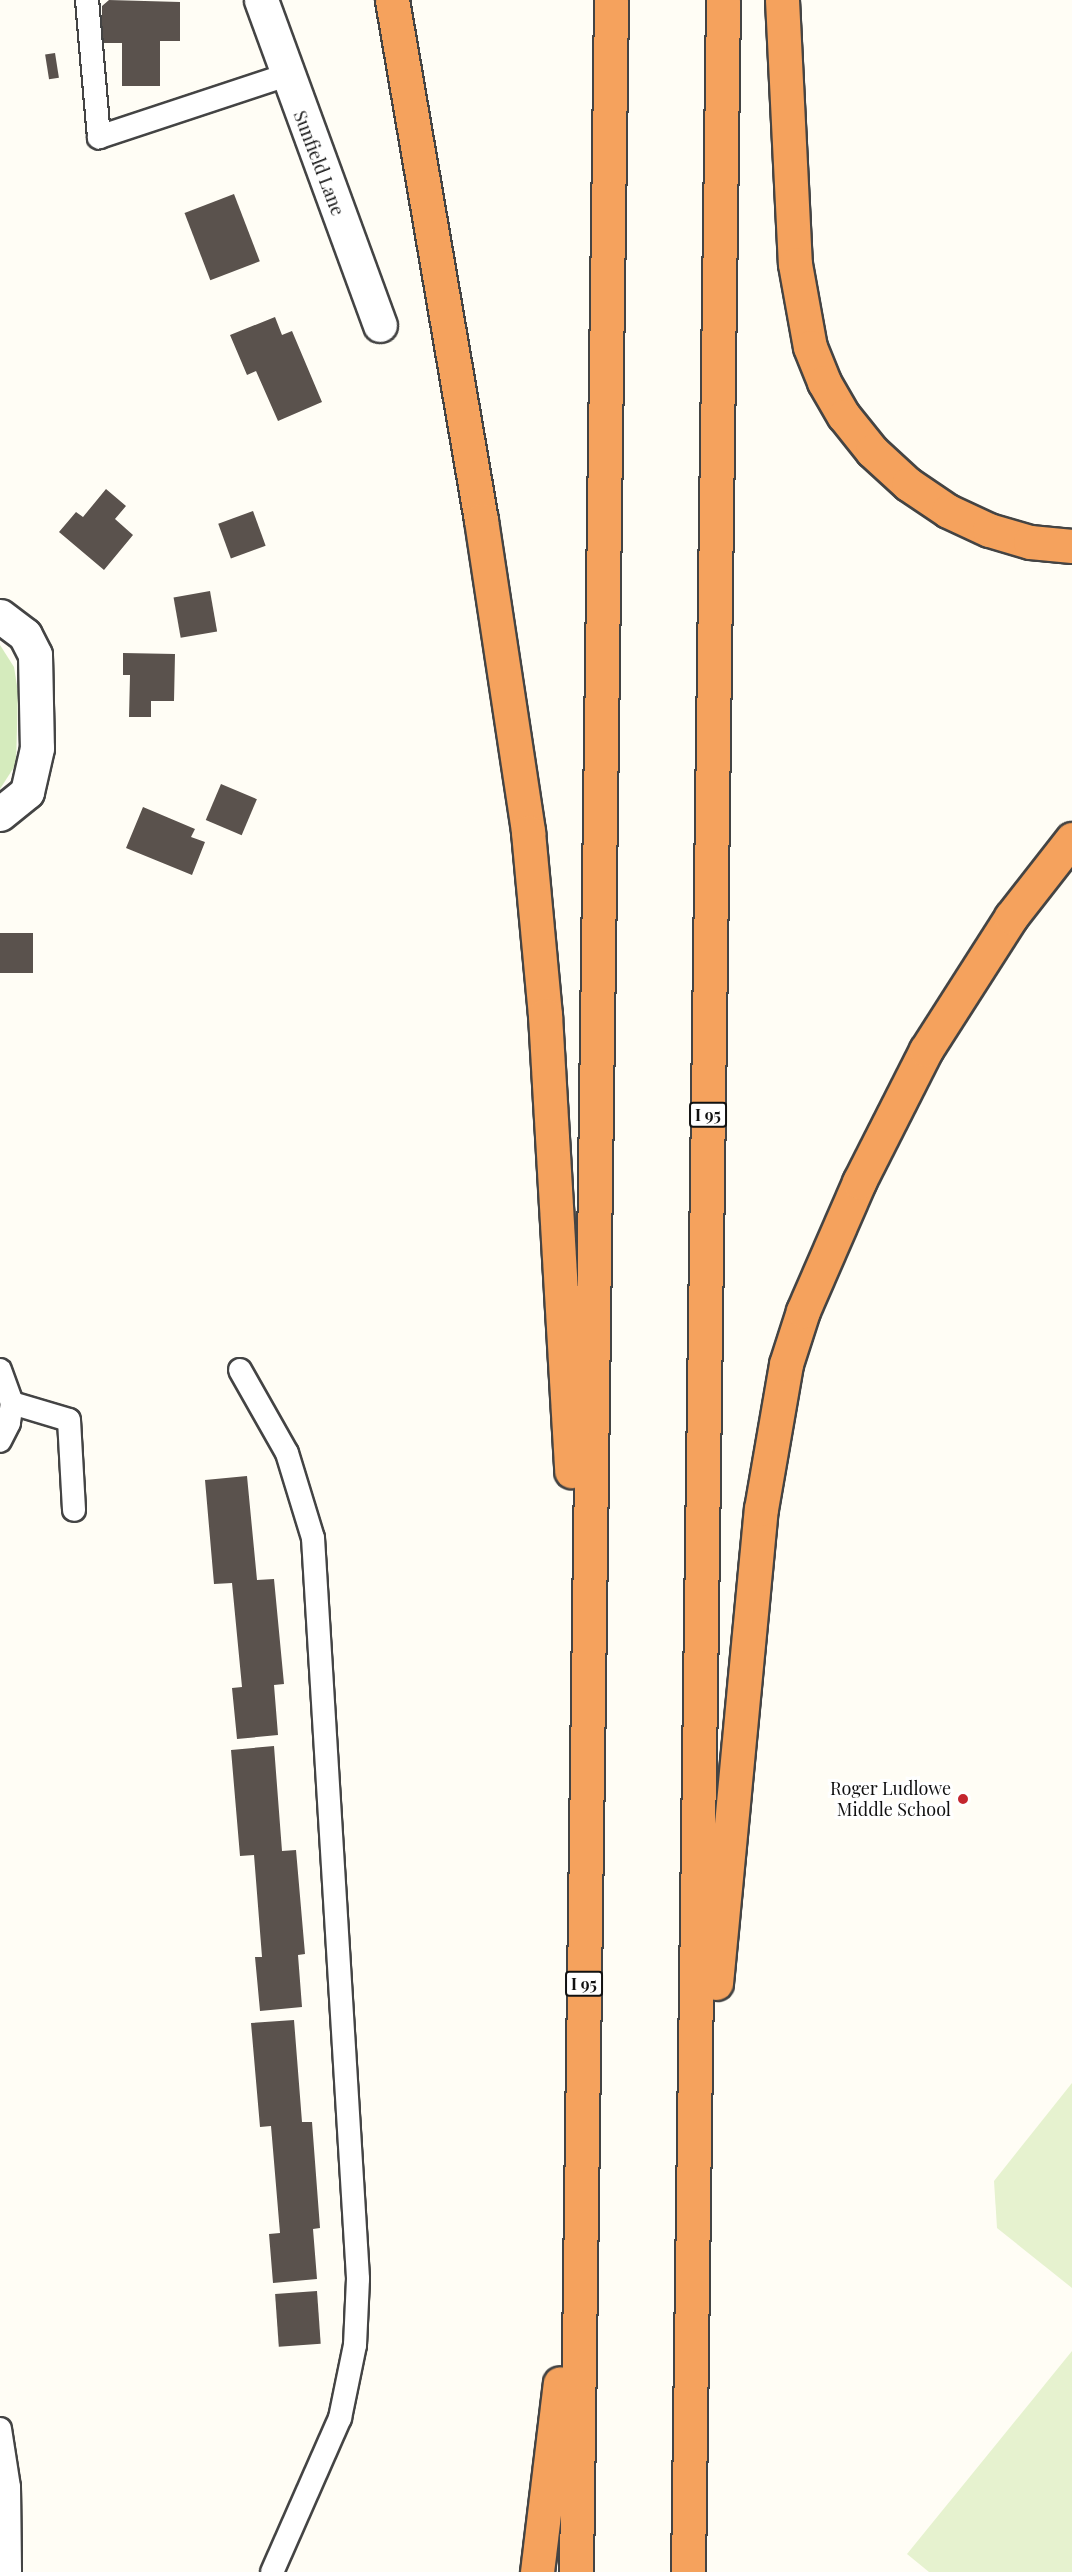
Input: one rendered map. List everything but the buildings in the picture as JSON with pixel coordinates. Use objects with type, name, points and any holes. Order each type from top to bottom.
[{"type":"highway","points":[[392,0],[481,520],[528,832],[545,1015],[587,1760]]},
{"type":"highway","name":"I 95","points":[[576,2572],[610,0]]},
{"type":"highway","name":"I 95","points":[[688,2572],[723,0]]},
{"type":"highway","points":[[782,0],[795,264],[810,347],[824,382],[844,416],[872,451],[908,484],[948,511],[1020,539],[1072,546]]},
{"type":"highway","points":[[693,2229],[761,1509],[786,1364],[803,1311],[859,1182],[916,1069],[1005,926],[1072,839]]},
{"type":"highway","points":[[537,2572],[581,2208]]},
{"type":"highway","points":[[689,2505],[695,2572]]},
{"type":"street","name":"Sunfield Lane","points":[[261,0],[286,75],[380,325]]},
{"type":"street","points":[[0,616],[25,635],[35,655],[37,748],[27,792],[0,814]]},
{"type":"lane","points":[[87,0],[99,137],[286,75]]},
{"type":"lane","points":[[0,1370],[12,1403],[9,1423],[0,1441]]},
{"type":"lane","points":[[240,1370],[287,1453],[313,1538],[358,2279],[355,2345],[340,2418],[272,2572]]},
{"type":"lane","points":[[12,1403],[69,1420],[74,1510]]},
{"type":"lane","points":[[0,2429],[9,2487],[10,2572]]},
{"type":"green space","points":[[0,645],[14,667],[18,692],[16,764],[0,789]]},
{"type":"green space","points":[[1072,2083],[1072,2288],[997,2228],[994,2181]]},
{"type":"green space","points":[[1072,2351],[1072,2572],[929,2572],[907,2554]]},
{"type":"place","name":"Roger Ludlowe Middle School","points":[[963,1799]]}]
